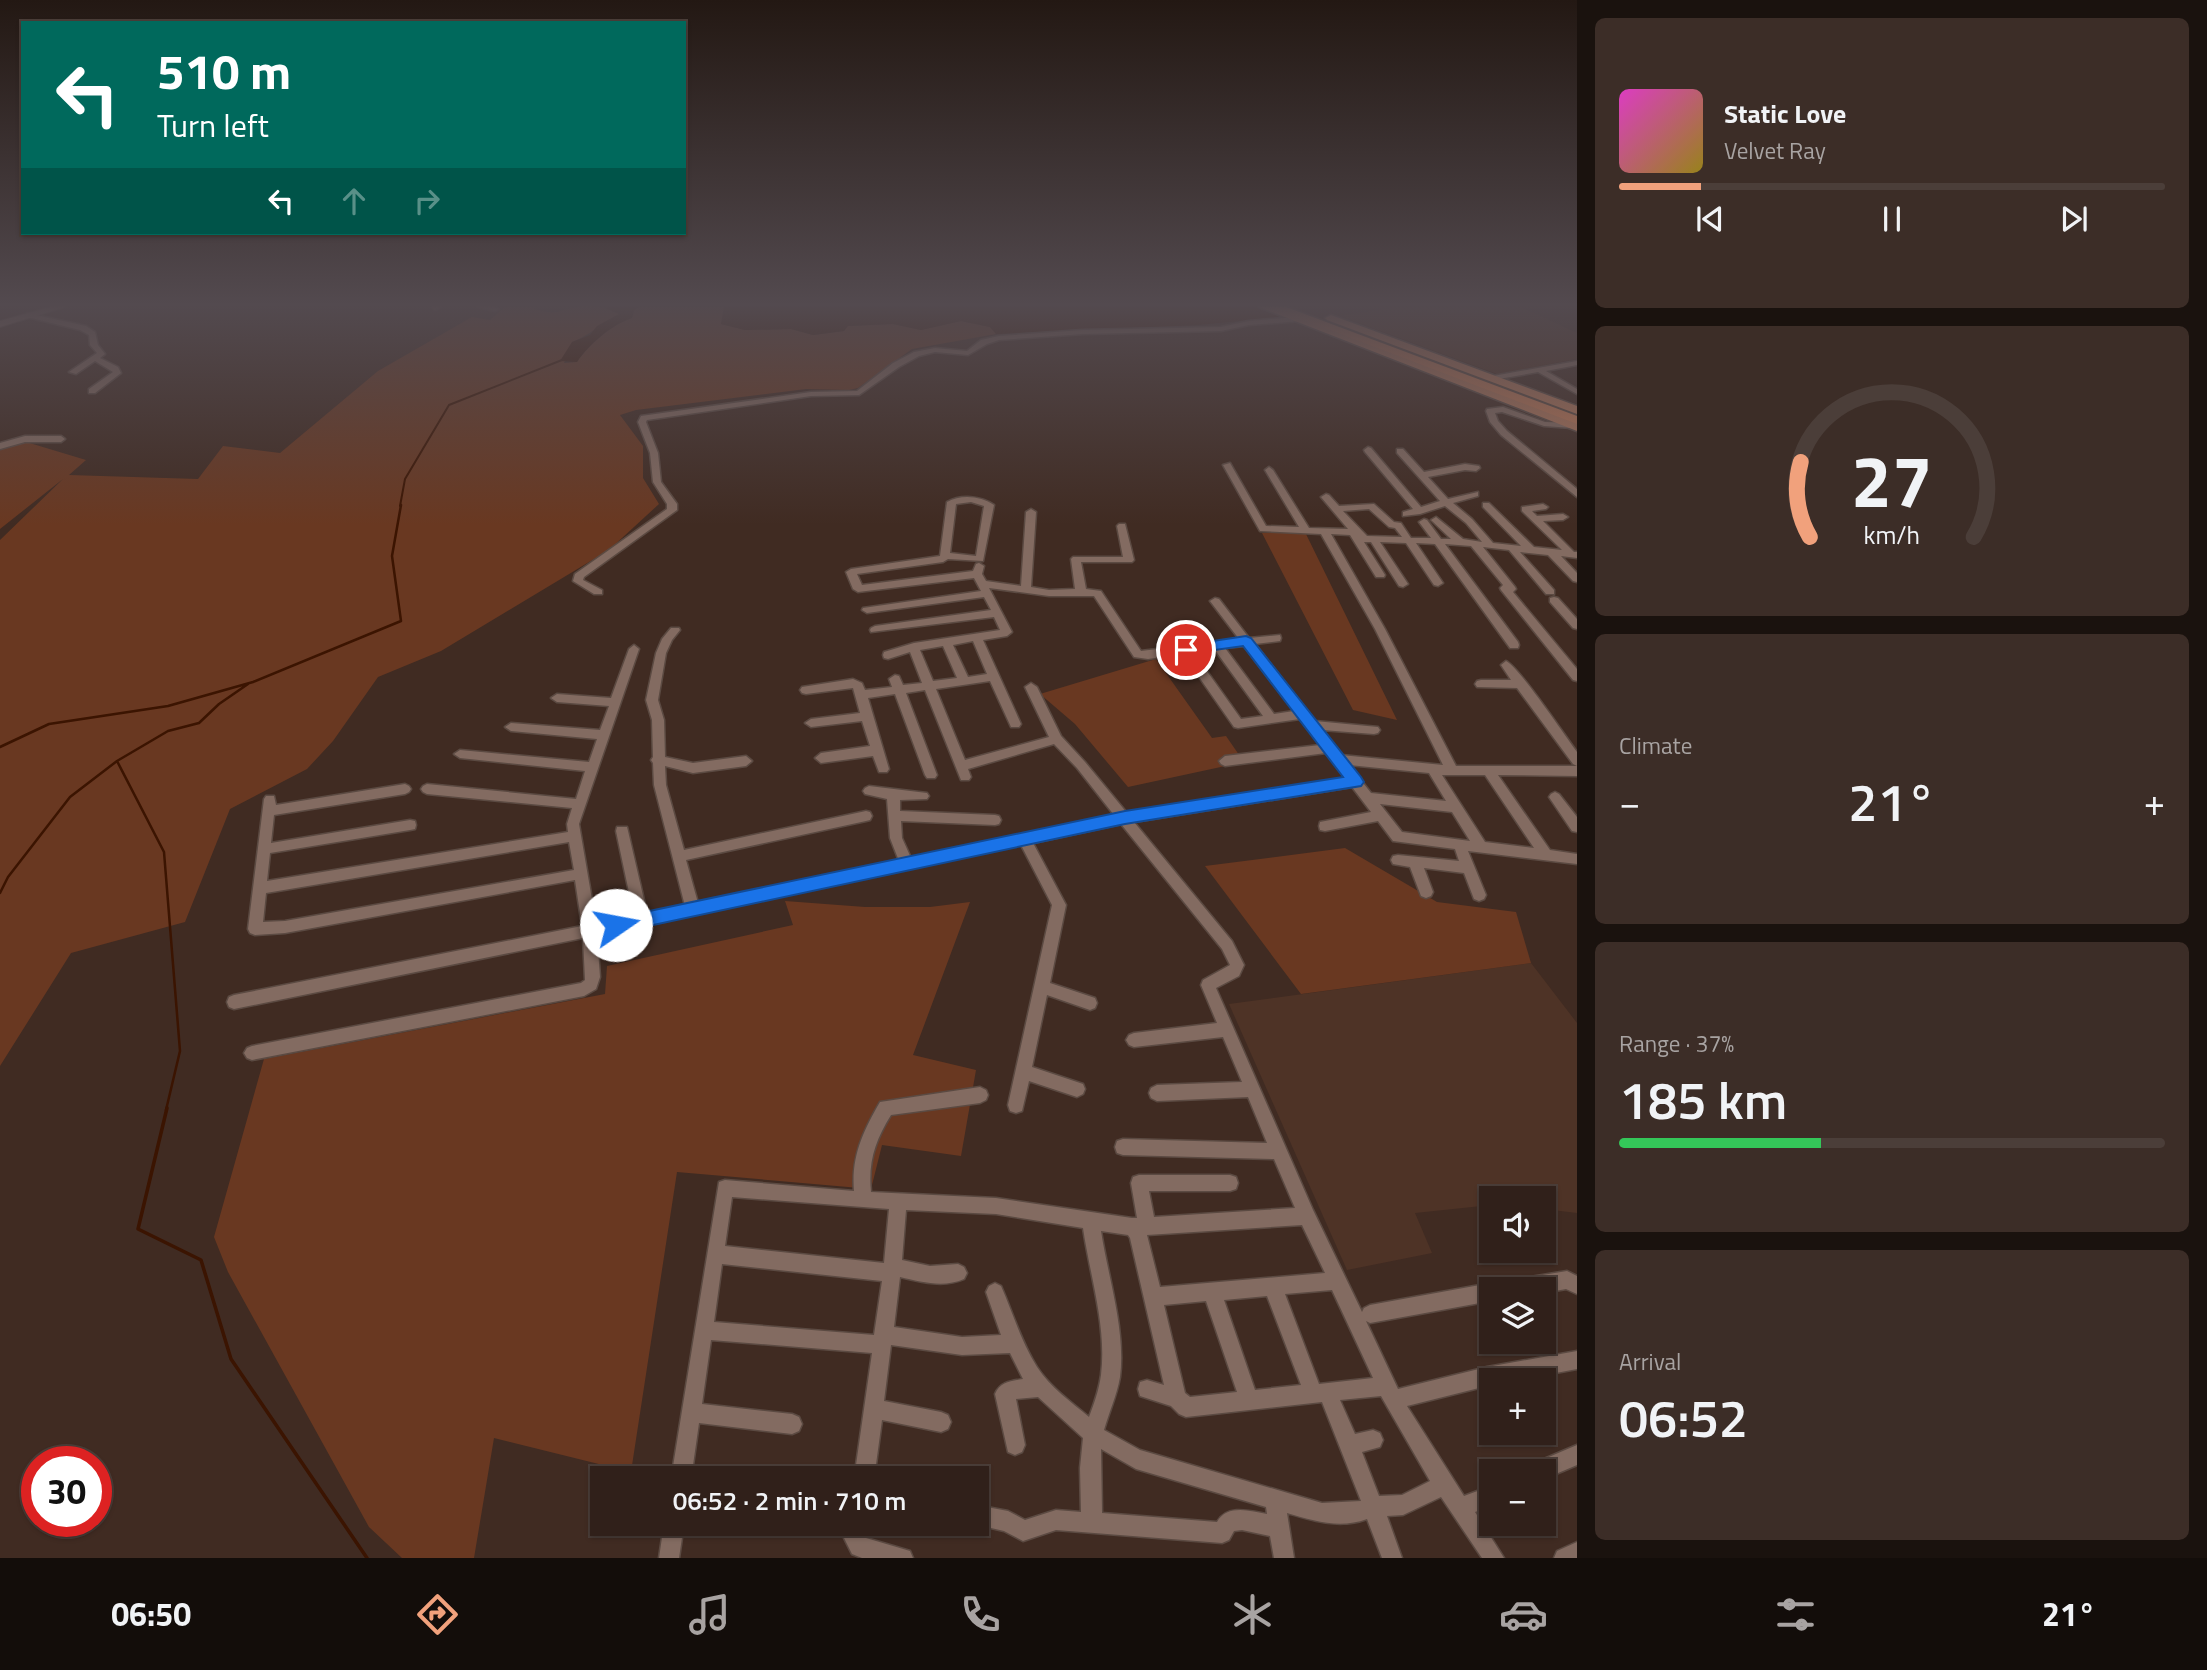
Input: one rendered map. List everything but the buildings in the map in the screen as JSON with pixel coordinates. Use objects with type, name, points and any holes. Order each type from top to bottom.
[{"type":"highway","points":[[1474,380],[1576,419]]},
{"type":"main road","points":[[1473,380],[1576,419]]},
{"type":"main road","points":[[1496,380],[1576,419]]},
{"type":"street","points":[[92,391],[108,380]]},
{"type":"street","points":[[598,592],[578,581],[579,576],[673,507],[657,482],[654,453],[642,422],[644,418],[811,394],[859,393],[877,380]]},
{"type":"street","points":[[1556,380],[1577,392]]},
{"type":"street","points":[[1576,419],[1544,424],[1503,409],[1490,411],[1494,422],[1504,433],[1577,494]]},
{"type":"street","points":[[0,446],[25,439],[61,439]]},
{"type":"street","points":[[1368,450],[1420,510]]},
{"type":"street","points":[[1400,451],[1490,545]]},
{"type":"street","points":[[1227,465],[1263,529],[1354,531],[1366,539],[1374,540],[1460,542],[1574,554]]},
{"type":"street","points":[[1423,475],[1465,467],[1476,468]]},
{"type":"street","points":[[1269,470],[1305,529]]},
{"type":"street","points":[[1406,514],[1475,494]]},
{"type":"street","points":[[1326,497],[1354,531],[1380,575]]},
{"type":"street","points":[[888,655],[914,647],[1007,632],[982,584],[980,559],[989,505],[960,499],[952,502],[945,556]]},
{"type":"street","points":[[1486,505],[1530,549]]},
{"type":"street","points":[[1336,509],[1371,506],[1392,525],[1398,526],[1438,583]]},
{"type":"street","points":[[1543,507],[1525,509],[1574,554]]},
{"type":"street","points":[[1026,589],[1031,512]]},
{"type":"street","points":[[1535,519],[1563,517]]},
{"type":"street","points":[[1436,520],[1460,542]]},
{"type":"street","points":[[1424,522],[1514,645]]},
{"type":"street","points":[[1081,592],[1076,559],[1129,560],[1122,526]]},
{"type":"street","points":[[1324,530],[1380,629],[1452,771]]},
{"type":"street","points":[[1374,540],[1403,584]]},
{"type":"street","points":[[1474,544],[1511,589],[1504,589],[1577,677]]},
{"type":"street","points":[[1511,547],[1577,626]]},
{"type":"street","points":[[1551,552],[1577,579]]},
{"type":"street","points":[[980,559],[945,556],[943,559],[851,572],[858,590],[982,584],[1049,593],[1097,593],[1138,654],[1276,638]]},
{"type":"street","points":[[867,610],[982,584]]},
{"type":"street","points":[[1215,601],[1398,836],[1577,859]]},
{"type":"street","points":[[875,630],[996,613]]},
{"type":"street","points":[[676,630],[667,639],[661,653],[652,700],[658,720],[657,760],[660,785],[693,910]]},
{"type":"street","points":[[976,637],[1015,724]]},
{"type":"street","points":[[946,642],[964,681]]},
{"type":"street","points":[[1217,645],[1271,719]]},
{"type":"street","points":[[914,647],[963,771],[1056,739]]},
{"type":"street","points":[[252,1053],[584,989],[591,984],[593,977],[590,931],[573,824],[634,649]]},
{"type":"street","points":[[1186,650],[1238,724],[1303,714]]},
{"type":"street","points":[[1506,665],[1577,761]]},
{"type":"street","points":[[861,695],[897,684],[929,685],[994,677]]},
{"type":"street","points":[[806,690],[853,683],[858,686],[883,769]]},
{"type":"street","points":[[897,684],[930,775]]},
{"type":"street","points":[[1481,684],[1521,684]]},
{"type":"street","points":[[1031,687],[1056,739],[1125,817],[1233,956],[1237,965],[1234,971],[1211,981],[1209,985],[1307,1216],[1389,1393],[1444,1485],[1494,1558]]},
{"type":"street","points":[[557,698],[617,702]]},
{"type":"street","points":[[811,723],[867,716]]},
{"type":"street","points":[[1311,725],[1374,730]]},
{"type":"street","points":[[511,727],[604,735]]},
{"type":"street","points":[[821,758],[873,751],[876,748]]},
{"type":"street","points":[[1224,761],[1329,748]]},
{"type":"street","points":[[460,754],[594,766]]},
{"type":"street","points":[[1338,759],[1452,771],[1577,771]]},
{"type":"street","points":[[657,760],[693,768],[746,761]]},
{"type":"street","points":[[1433,770],[1480,846]]},
{"type":"street","points":[[1488,771],[1546,855]]},
{"type":"street","points":[[234,1002],[693,910],[1125,817],[1356,782]]},
{"type":"street","points":[[405,789],[270,805],[256,929],[285,927],[580,874]]},
{"type":"street","points":[[427,789],[580,804]]},
{"type":"street","points":[[869,791],[923,796]]},
{"type":"street","points":[[893,795],[896,838],[908,865]]},
{"type":"street","points":[[1555,797],[1577,827]]},
{"type":"street","points":[[1368,798],[1456,807]]},
{"type":"street","points":[[680,856],[866,816]]},
{"type":"street","points":[[895,816],[995,820]]},
{"type":"street","points":[[1325,826],[1382,816]]},
{"type":"street","points":[[265,849],[410,825]]},
{"type":"street","points":[[622,831],[642,920]]},
{"type":"street","points":[[260,888],[574,836]]},
{"type":"street","points":[[1016,1105],[1059,905],[1025,840]]},
{"type":"street","points":[[1459,844],[1479,895]]},
{"type":"street","points":[[1398,860],[1469,868]]},
{"type":"street","points":[[1415,862],[1426,892]]},
{"type":"street","points":[[1042,986],[1090,1003]]},
{"type":"street","points":[[1134,1040],[1227,1029]]},
{"type":"street","points":[[1023,1072],[1077,1089]]},
{"type":"street","points":[[1157,1093],[1253,1089]]},
{"type":"street","points":[[863,1200],[859,1170],[867,1138],[886,1108],[980,1096]]},
{"type":"street","points":[[1123,1147],[1279,1151]]},
{"type":"street","points":[[1177,1398],[1138,1233],[1139,1182],[1230,1183]]},
{"type":"street","points":[[683,1466],[725,1188],[863,1200],[996,1206],[1140,1226],[1307,1216]]},
{"type":"street","points":[[866,1466],[892,1270],[898,1201]]},
{"type":"street","points":[[1091,1221],[1106,1314],[1111,1370],[1106,1400],[1093,1434],[1092,1522]]},
{"type":"street","points":[[715,1254],[930,1275],[957,1273]]},
{"type":"street","points":[[1556,1282],[1567,1280],[1577,1284]]},
{"type":"street","points":[[1152,1297],[1337,1281]]},
{"type":"street","points":[[1273,1287],[1320,1393],[1350,1445],[1392,1558]]},
{"type":"street","points":[[995,1292],[1031,1375],[1093,1434],[1136,1459],[1322,1513],[1356,1513],[1374,1507],[1402,1505],[1444,1485]]},
{"type":"street","points":[[1212,1292],[1249,1400]]},
{"type":"street","points":[[1370,1314],[1479,1294]]},
{"type":"street","points":[[704,1329],[962,1346],[1015,1343]]},
{"type":"street","points":[[1147,1389],[1177,1398],[1186,1407],[1320,1393],[1389,1393],[1577,1360]]},
{"type":"street","points":[[1014,1445],[1005,1394],[1012,1390],[1042,1387]]},
{"type":"street","points":[[873,1409],[941,1422]]},
{"type":"street","points":[[691,1412],[792,1423]]},
{"type":"street","points":[[1350,1445],[1373,1440]]},
{"type":"street","points":[[1556,1464],[1577,1455]]},
{"type":"street","points":[[1275,1500],[1284,1558]]},
{"type":"street","points":[[1460,1508],[1479,1501]]},
{"type":"street","points":[[989,1517],[1008,1521],[1023,1531],[1033,1530],[1056,1520],[1222,1533],[1228,1522],[1242,1520],[1279,1527]]},
{"type":"street","points":[[669,1558],[672,1536]]},
{"type":"street","points":[[853,1540],[859,1547],[903,1558]]},
{"type":"street","points":[[1564,1558],[1577,1552]]},
{"type":"shaded area","points":[[368,380],[869,380],[858,388],[849,390],[806,389],[636,410],[620,415],[643,446],[643,478],[659,504],[609,550],[441,651],[378,677],[333,741],[307,769],[230,809],[185,922],[71,953],[0,1066],[0,540],[63,479],[0,529],[0,443],[13,438],[86,460],[69,475],[198,479],[223,446],[280,453]]},
{"type":"shaded area","points":[[1305,532],[1397,720],[1353,710],[1262,533]]},
{"type":"shaded area","points":[[1156,659],[1212,738],[1226,736],[1244,762],[1128,787],[1075,724],[1040,694]]},
{"type":"shaded area","points":[[1345,848],[1437,902],[1516,912],[1531,963],[1301,994],[1205,866]]},
{"type":"shaded area","points":[[785,901],[865,907],[930,907],[970,902],[913,1055],[976,1070],[961,1156],[882,1145],[871,1189],[677,1172],[632,1466],[607,1466],[494,1438],[474,1558],[402,1558],[369,1527],[228,1272],[214,1237],[264,1059],[605,994],[607,966],[793,925]]},
{"type":"shaded area","points":[[1531,963],[1577,1023],[1577,1213],[1556,1210],[1556,1186],[1479,1186],[1479,1206],[1415,1213],[1432,1253],[1347,1270],[1229,1004]]},
{"type":"waterway","points":[[400,506],[405,479],[449,405],[513,380]]},
{"type":"waterway","points":[[0,747],[49,724],[168,706],[253,682],[401,621],[392,556],[401,505]]},
{"type":"waterway","points":[[117,761],[168,731],[199,723],[219,704],[248,684]]},
{"type":"waterway","points":[[0,893],[8,877],[70,797],[117,761]]},
{"type":"waterway","points":[[117,761],[164,852],[180,1051],[166,1110]]},
{"type":"waterway","points":[[167,1108],[138,1229],[201,1260],[231,1359],[367,1558]]},
{"type":"route","points":[[616,925],[1125,817],[1356,782],[1246,641],[1186,650]]}]
